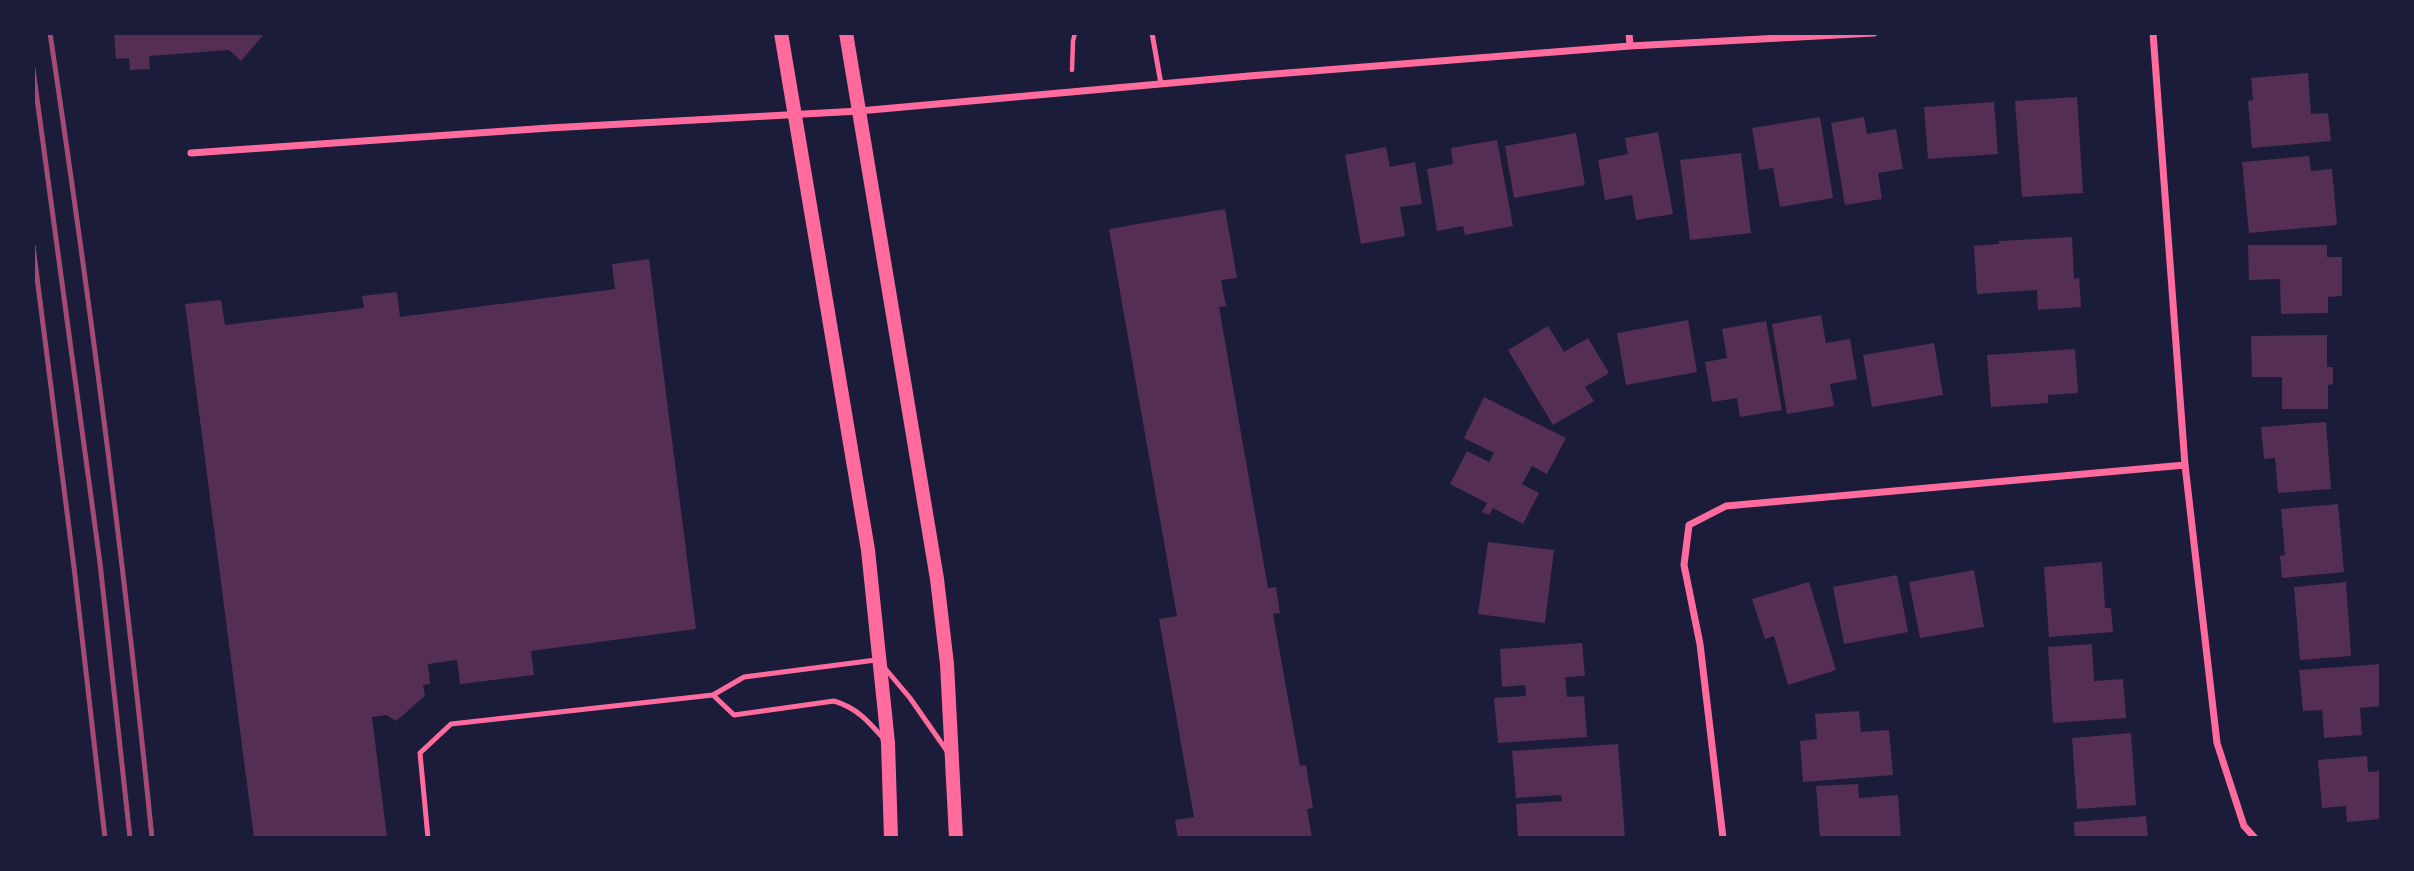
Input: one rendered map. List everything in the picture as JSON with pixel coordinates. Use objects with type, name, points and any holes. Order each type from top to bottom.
[{"type":"main road","points":[[781,33],[868,550],[888,743],[891,838]]},
{"type":"main road","points":[[846,33],[937,579],[947,664],[956,838]]},
{"type":"street","points":[[1629,33],[1630,46]]},
{"type":"street","points":[[191,153],[549,128],[859,111],[1161,83],[1630,46],[1874,33]]},
{"type":"street","points":[[2152,33],[2185,465],[2217,743],[2244,827],[2255,838]]},
{"type":"street","points":[[1723,838],[1700,644],[1684,565],[1689,524],[1726,506],[2185,465]]},
{"type":"lane","points":[[1152,33],[1161,83]]},
{"type":"lane","points":[[428,838],[420,753],[451,724],[713,695],[744,677],[878,660],[910,698],[952,757]]},
{"type":"lane","points":[[713,695],[734,715],[834,701],[850,706],[864,716],[888,743]]},
{"type":"path","points":[[1072,92],[1075,33]]},
{"type":"building","points":[[114,33],[265,33],[241,61],[229,50],[149,56],[150,69],[130,70],[129,58],[116,59]]},
{"type":"building","points":[[2308,73],[2311,114],[2328,113],[2331,141],[2252,148],[2248,101],[2253,100],[2251,78]]},
{"type":"building","points":[[2077,97],[2083,193],[2022,197],[2015,101]]},
{"type":"building","points":[[1994,102],[1998,154],[1928,159],[1924,107]]},
{"type":"building","points":[[1820,117],[1833,198],[1780,207],[1773,168],[1759,170],[1752,128]]},
{"type":"building","points":[[1864,117],[1867,134],[1896,129],[1903,169],[1878,173],[1882,199],[1845,205],[1831,123]]},
{"type":"building","points":[[1658,132],[1673,214],[1636,220],[1632,195],[1605,200],[1598,160],[1628,154],[1625,138]]},
{"type":"building","points":[[1576,133],[1585,185],[1514,198],[1505,146]]},
{"type":"building","points":[[1497,140],[1513,226],[1465,235],[1463,226],[1437,231],[1427,169],[1453,164],[1451,148]]},
{"type":"building","points":[[1386,147],[1390,167],[1415,162],[1422,204],[1400,207],[1405,236],[1361,244],[1345,155]]},
{"type":"building","points":[[1741,153],[1751,233],[1690,240],[1680,160]]},
{"type":"building","points":[[2309,156],[2311,171],[2332,169],[2337,225],[2249,233],[2242,162]]},
{"type":"building","points":[[1225,209],[1237,278],[1221,280],[1226,306],[1219,307],[1268,588],[1276,587],[1280,613],[1273,614],[1300,766],[1306,765],[1313,808],[1307,809],[1312,838],[1178,838],[1175,820],[1194,817],[1159,619],[1177,616],[1109,229]]},
{"type":"building","points":[[2072,237],[2074,279],[2079,278],[2081,307],[2038,310],[2037,290],[1977,294],[1974,246],[1999,244],[1999,241]]},
{"type":"building","points":[[2248,245],[2327,245],[2327,257],[2342,257],[2342,296],[2328,297],[2328,313],[2281,314],[2280,279],[2249,280]]},
{"type":"building","points":[[649,259],[696,629],[531,651],[534,675],[460,684],[457,660],[428,664],[430,684],[423,685],[425,696],[396,721],[386,715],[372,717],[387,838],[254,838],[185,304],[221,300],[225,325],[364,308],[362,296],[397,292],[400,317],[615,289],[612,264]]},
{"type":"building","points":[[1821,315],[1826,343],[1850,339],[1857,379],[1830,384],[1834,406],[1787,414],[1772,324]]},
{"type":"building","points":[[1688,320],[1697,372],[1626,385],[1617,333]]},
{"type":"building","points":[[1766,321],[1782,410],[1740,417],[1737,398],[1712,402],[1705,362],[1727,358],[1722,329]]},
{"type":"building","points":[[1548,326],[1564,352],[1588,338],[1609,373],[1585,387],[1594,401],[1553,425],[1508,350]]},
{"type":"building","points":[[2327,335],[2327,367],[2333,367],[2333,384],[2328,385],[2328,409],[2282,409],[2282,377],[2252,377],[2251,336]]},
{"type":"building","points":[[1934,343],[1943,395],[1872,407],[1863,355]]},
{"type":"building","points":[[2075,349],[2078,393],[2048,395],[2048,403],[1991,407],[1987,355]]},
{"type":"building","points":[[1484,397],[1566,438],[1547,474],[1532,466],[1522,484],[1539,493],[1523,524],[1493,508],[1489,515],[1482,512],[1487,503],[1450,484],[1467,451],[1489,462],[1494,453],[1464,438]]},
{"type":"building","points":[[2326,422],[2331,489],[2278,493],[2275,458],[2264,459],[2261,427]]},
{"type":"building","points":[[2338,504],[2344,572],[2282,578],[2280,556],[2285,555],[2281,509]]},
{"type":"building","points":[[1488,542],[1554,550],[1545,623],[1478,614]]},
{"type":"building","points":[[2102,562],[2105,608],[2111,608],[2113,632],[2049,637],[2044,567]]},
{"type":"building","points":[[1974,570],[1984,627],[1920,638],[1909,582]]},
{"type":"building","points":[[1897,575],[1908,632],[1844,644],[1833,587]]},
{"type":"building","points":[[1809,582],[1836,670],[1788,685],[1774,636],[1765,639],[1752,599]]},
{"type":"building","points":[[2346,582],[2351,656],[2300,660],[2294,587]]},
{"type":"building","points":[[1582,643],[1585,676],[1565,677],[1567,697],[1584,696],[1587,737],[1498,743],[1494,698],[1526,696],[1525,685],[1502,687],[1500,649]]},
{"type":"building","points":[[2092,644],[2094,681],[2123,679],[2126,718],[2053,723],[2048,647]]},
{"type":"building","points":[[2381,664],[2381,706],[2360,708],[2362,735],[2324,738],[2322,710],[2303,711],[2299,670]]},
{"type":"building","points":[[1859,711],[1861,732],[1889,730],[1893,775],[1803,782],[1800,741],[1817,739],[1815,714]]},
{"type":"building","points":[[2131,733],[2136,805],[2077,809],[2072,738]]},
{"type":"building","points":[[1618,744],[1625,838],[1518,838],[1516,804],[1562,801],[1561,795],[1516,798],[1512,751]]},
{"type":"building","points":[[2367,756],[2368,772],[2381,771],[2381,819],[2347,822],[2346,806],[2322,808],[2318,760]]},
{"type":"building","points":[[1858,784],[1859,798],[1898,795],[1901,838],[1820,838],[1816,786]]},
{"type":"building","points":[[2146,816],[2148,838],[2075,838],[2074,822]]},
{"type":"railway","points":[[50,33],[106,435],[152,838]]},
{"type":"railway","points":[[33,69],[100,563],[130,838]]},
{"type":"railway","points":[[33,246],[105,838]]}]
